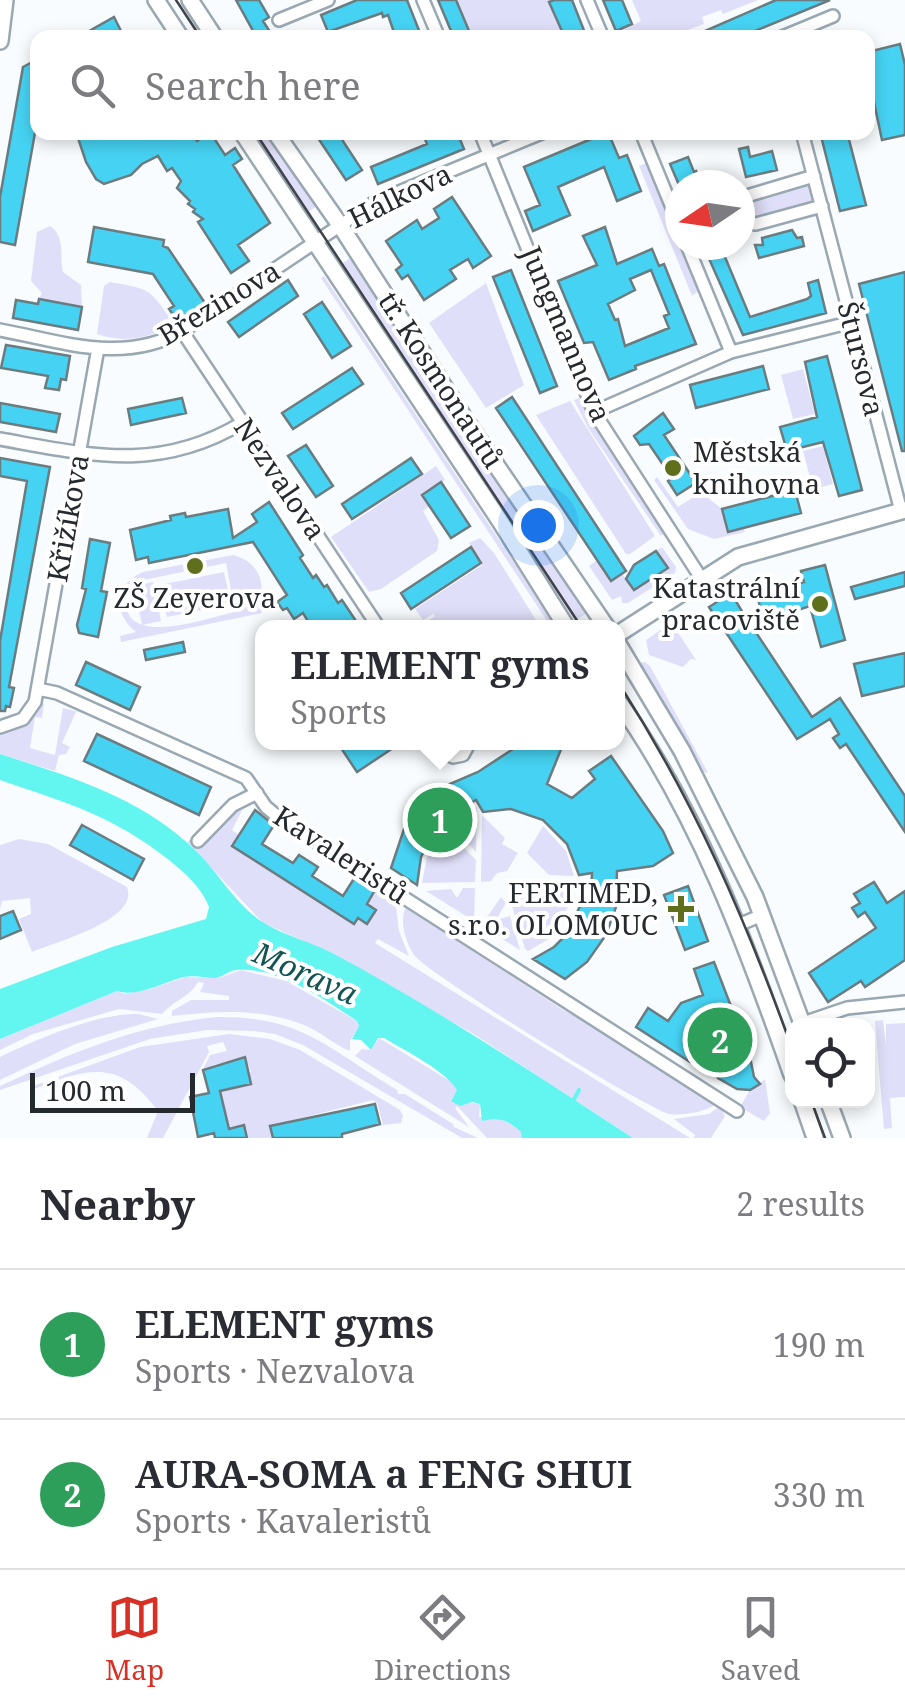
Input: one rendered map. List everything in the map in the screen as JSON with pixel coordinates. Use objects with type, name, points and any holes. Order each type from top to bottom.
[{"type":"street","points":[[0,41],[5,0]]},
{"type":"street","points":[[156,0],[176,30]]},
{"type":"street","points":[[190,0],[210,30]]},
{"type":"street","points":[[279,20],[328,0]]},
{"type":"street","points":[[422,0],[435,30]]},
{"type":"street","points":[[587,0],[600,30]]},
{"type":"street","points":[[799,30],[832,16]]},
{"type":"street","name":"tř. Kosmonautů","points":[[247,140],[562,620]]},
{"type":"street","name":"tř. Kosmonautů","points":[[281,140],[602,620]]},
{"type":"street","name":"Jungmannova","points":[[484,140],[594,412],[700,578]]},
{"type":"street","name":"Hálkova","points":[[315,243],[385,197],[524,140]]},
{"type":"street","points":[[645,140],[665,190]]},
{"type":"street","name":"Štursova","points":[[804,140],[903,511]]},
{"type":"street","points":[[755,194],[814,176]]},
{"type":"street","points":[[755,224],[822,206]]},
{"type":"street","name":"Březinova","points":[[0,330],[98,348],[143,348],[182,330],[315,243]]},
{"type":"street","points":[[693,260],[731,352]]},
{"type":"street","points":[[594,412],[731,352],[852,322]]},
{"type":"street","name":"Nezvalova","points":[[182,330],[374,620]]},
{"type":"street","name":"Křižíkova","points":[[38,689],[98,348]]},
{"type":"street","points":[[0,439],[114,458],[166,454],[208,442],[242,423]]},
{"type":"street","points":[[625,629],[700,578],[746,554],[903,511]]},
{"type":"street","points":[[625,656],[682,751],[762,915],[801,1018]]},
{"type":"street","points":[[0,727],[16,723],[28,714],[38,689]]},
{"type":"street","name":"Kavaleristů","points":[[38,689],[57,693],[246,778],[278,817],[737,1111]]},
{"type":"street","points":[[625,712],[679,801],[736,926],[785,1056]]},
{"type":"street","points":[[443,750],[453,757],[463,755],[466,750]]},
{"type":"street","points":[[198,841],[233,805],[257,794]]},
{"type":"street","points":[[736,926],[762,915]]},
{"type":"street","points":[[820,1018],[847,1008],[905,1002]]},
{"type":"street","points":[[805,1108],[815,1138]]},
{"type":"street","points":[[831,1108],[842,1138]]},
{"type":"shaded area","points":[[447,0],[563,0],[576,30],[460,30]]},
{"type":"shaded area","points":[[632,0],[758,0],[723,14],[721,10],[702,17],[704,24],[687,30],[624,30],[641,21]]},
{"type":"shaded area","points":[[253,140],[275,140],[319,205],[303,215]]},
{"type":"shaded area","points":[[646,163],[665,208],[665,230],[639,166]]},
{"type":"shaded area","points":[[802,183],[811,187],[814,197],[810,205],[755,219],[755,197]]},
{"type":"shaded area","points":[[50,226],[60,241],[63,272],[81,285],[82,307],[39,299],[42,293],[31,281],[37,232]]},
{"type":"shaded area","points":[[352,257],[587,613],[574,620],[338,266]]},
{"type":"shaded area","points":[[677,260],[687,260],[700,290],[692,296]]},
{"type":"shaded area","points":[[324,276],[552,620],[546,620],[321,278]]},
{"type":"shaded area","points":[[110,282],[140,288],[152,295],[171,320],[169,327],[134,338],[97,334],[104,286]]},
{"type":"shaded area","points":[[486,283],[524,385],[486,408],[429,323]]},
{"type":"shaded area","points":[[803,369],[815,414],[793,419],[781,375]]},
{"type":"shaded area","points":[[579,398],[665,533],[661,536],[588,428],[574,400]]},
{"type":"shaded area","points":[[570,401],[655,536],[630,554],[626,554],[536,415]]},
{"type":"shaded area","points":[[823,446],[833,484],[813,489],[803,451]]},
{"type":"shaded area","points":[[436,466],[445,480],[423,495],[430,506],[423,511],[439,540],[437,551],[381,589],[369,592],[331,537]]},
{"type":"shaded area","points":[[657,477],[678,507],[701,492],[722,509],[728,532],[744,528],[745,532],[714,539],[688,529],[654,480]]},
{"type":"shaded area","points":[[480,538],[494,553],[536,620],[430,620],[433,614],[423,620],[415,609],[482,565],[469,543]]},
{"type":"shaded area","points":[[662,547],[676,567],[675,573],[628,603],[622,603],[621,596],[612,600],[589,566],[597,560],[611,581],[622,573],[634,590],[667,568],[656,551]]},
{"type":"shaded area","points":[[233,555],[242,558],[259,575],[261,590],[256,607],[261,607],[262,613],[121,642],[120,636],[136,632],[120,608],[122,591],[133,577]],"holes":[[[226,563],[235,612],[186,624],[151,627],[137,623],[128,613],[126,597],[139,581]]]},
{"type":"shaded area","points":[[224,572],[231,604],[167,617],[160,585]]},
{"type":"shaded area","points":[[153,582],[161,621],[142,625],[134,586]]},
{"type":"shaded area","points":[[666,626],[675,628],[696,660],[691,659],[683,667],[649,655],[646,640]]},
{"type":"shaded area","points":[[645,662],[708,773],[702,772],[694,760],[638,663]]},
{"type":"shaded area","points":[[44,703],[42,718],[35,717],[30,748],[55,755],[63,708],[83,713],[76,712],[62,743],[70,747],[66,754],[59,755],[55,771],[0,754],[0,732],[25,724]]},
{"type":"shaded area","points":[[244,806],[232,830],[239,835],[232,846],[354,924],[377,888],[395,898],[399,931],[409,956],[378,939],[375,943],[690,1138],[633,1138],[475,1035],[333,954],[263,923],[187,842],[194,837],[201,842],[234,808]]},
{"type":"shaded area","points":[[477,807],[476,852],[452,825],[458,815]]},
{"type":"shaded area","points":[[482,815],[505,838],[502,844],[518,853],[507,871],[481,882]]},
{"type":"shaded area","points":[[543,826],[566,851],[574,876],[549,875],[527,853]]},
{"type":"shaded area","points":[[444,828],[476,860],[475,882],[422,883],[428,852]]},
{"type":"shaded area","points":[[19,839],[48,844],[127,887],[128,899],[121,910],[93,928],[32,952],[19,919],[31,914],[30,898],[2,901],[0,909],[0,845]]},
{"type":"shaded area","points":[[572,882],[568,907],[557,925],[560,928],[549,939],[525,949],[509,896],[517,886]]},
{"type":"shaded area","points":[[463,888],[475,888],[474,921],[426,891],[451,889],[457,898]]},
{"type":"shaded area","points":[[501,897],[506,903],[496,920],[510,916],[520,950],[481,926]]},
{"type":"shaded area","points":[[406,907],[715,1105],[681,1114],[653,1107],[496,1013],[415,956],[404,931]]},
{"type":"shaded area","points":[[241,970],[286,981],[357,1021],[359,1026],[350,1041],[350,1051],[310,1028],[272,1016],[222,1012],[172,1016],[172,1011],[191,1000],[229,1000],[229,996],[200,992],[204,983],[198,982],[162,1014],[119,1009],[33,1034],[0,1050],[0,1039],[117,991],[125,994],[186,977],[219,978]]},
{"type":"shaded area","points":[[139,1014],[158,1019],[75,1044],[0,1080],[0,1057],[87,1022]]},
{"type":"shaded area","points":[[217,1017],[247,1018],[294,1029],[478,1138],[462,1138],[303,1045],[254,1031],[207,1030],[150,1039],[0,1090],[0,1086],[28,1073],[107,1041]]},
{"type":"shaded area","points":[[883,1020],[886,1046],[886,1024],[905,1023],[905,1097],[890,1098],[892,1128],[884,1129],[875,1021]]},
{"type":"shaded area","points":[[229,1034],[270,1039],[300,1050],[400,1110],[401,1123],[383,1125],[373,1100],[270,1126],[273,1138],[247,1138],[243,1126],[229,1129],[220,1091],[251,1072],[245,1058],[213,1065],[201,1073],[210,1055],[227,1051],[223,1042],[207,1046],[209,1052],[163,1138],[147,1138],[158,1111],[144,1094],[116,1075],[88,1073],[34,1089],[33,1086],[140,1047]]},
{"type":"shaded area","points":[[379,1038],[455,1084],[458,1089],[451,1100],[480,1104],[479,1117],[507,1122],[522,1132],[522,1138],[487,1138],[457,1106],[469,1127],[355,1056],[362,1049],[371,1050]]},
{"type":"shaded area","points":[[765,1079],[770,1113],[764,1121],[740,1107],[750,1090]]},
{"type":"shaded area","points":[[720,1106],[725,1116],[711,1138],[694,1138],[674,1119],[709,1114]]},
{"type":"water","name":"Morava","points":[[0,754],[104,791],[152,816],[196,851],[245,908],[264,923],[334,954],[410,997],[633,1138],[522,1138],[521,1132],[507,1122],[482,1121],[480,1104],[460,1106],[451,1101],[457,1090],[424,1061],[384,1038],[378,1038],[371,1050],[361,1040],[352,1039],[359,1026],[357,1021],[300,986],[252,970],[233,971],[215,978],[184,977],[151,989],[117,991],[0,1039],[0,989],[112,947],[206,919],[209,907],[181,870],[128,832],[88,812],[0,780]]},
{"type":"building","points":[[236,0],[259,0],[269,17],[263,21],[269,30],[253,30]]},
{"type":"building","points":[[357,0],[407,0],[419,30],[393,30],[388,15],[383,17],[382,13],[327,30],[321,15]]},
{"type":"building","points":[[438,0],[456,0],[469,30],[451,30]]},
{"type":"building","points":[[572,0],[584,30],[561,30],[549,2]]},
{"type":"building","points":[[603,0],[622,0],[632,24],[616,30]]},
{"type":"building","points":[[776,0],[830,0],[757,30],[707,30]]},
{"type":"building","points":[[114,17],[120,30],[91,30]]},
{"type":"building","points":[[900,44],[905,65],[905,135],[882,140],[875,107],[875,50]]},
{"type":"building","points":[[30,63],[30,140],[34,140],[15,245],[0,242],[0,197],[23,67]]},
{"type":"building","points":[[79,140],[215,140],[225,155],[235,148],[242,159],[233,165],[270,223],[238,245],[249,261],[231,273],[198,222],[203,219],[193,212],[190,201],[177,188],[181,181],[172,168],[167,171],[158,156],[131,175],[104,184],[96,179]]},
{"type":"building","points":[[319,140],[342,140],[362,170],[346,180]]},
{"type":"building","points":[[425,140],[460,140],[464,149],[378,184],[371,167],[427,144]]},
{"type":"building","points":[[589,140],[611,140],[619,158],[627,155],[641,191],[617,201],[604,167],[558,187],[570,215],[533,231],[525,211],[540,205],[524,167]]},
{"type":"building","points":[[822,140],[849,140],[866,205],[840,211]]},
{"type":"building","points":[[748,147],[750,157],[772,151],[777,170],[755,175],[755,170],[744,170],[739,149]]},
{"type":"building","points":[[688,157],[693,170],[673,170],[670,164]]},
{"type":"building","points":[[452,197],[491,256],[473,268],[468,259],[450,270],[456,279],[424,300],[408,275],[402,279],[396,270],[402,265],[386,241],[417,220],[422,229],[439,218],[434,209]]},
{"type":"building","points":[[94,227],[164,240],[163,246],[205,303],[178,322],[169,309],[174,306],[153,274],[88,262]]},
{"type":"building","points":[[605,227],[617,264],[652,249],[659,266],[664,264],[696,344],[609,380],[593,342],[584,343],[558,281],[597,265],[583,236]],"holes":[[[651,270],[669,314],[664,316],[669,328],[625,346],[618,319],[615,320],[608,304],[635,290],[630,279]]]},
{"type":"building","points":[[792,230],[797,238],[802,237],[804,246],[759,258],[755,245],[763,245],[762,238]]},
{"type":"building","points":[[710,260],[726,260],[750,317],[807,299],[811,296],[808,283],[818,280],[826,313],[743,335]]},
{"type":"building","points":[[511,270],[557,386],[540,393],[493,277]]},
{"type":"building","points":[[905,272],[905,451],[902,451],[859,284]]},
{"type":"building","points":[[288,280],[298,296],[239,337],[228,322]]},
{"type":"building","points":[[39,299],[82,307],[78,330],[13,318],[16,300],[38,304]]},
{"type":"building","points":[[322,302],[351,346],[332,358],[304,314]]},
{"type":"building","points":[[6,345],[70,356],[66,380],[61,379],[59,390],[45,388],[48,376],[1,368]]},
{"type":"building","points":[[827,356],[862,490],[839,496],[823,442],[787,451],[780,427],[817,417],[805,362]]},
{"type":"building","points":[[763,366],[769,389],[696,408],[690,385]]},
{"type":"building","points":[[352,368],[363,384],[293,429],[282,413]]},
{"type":"building","points":[[512,397],[626,571],[611,581],[496,408]]},
{"type":"building","points":[[182,398],[186,413],[131,425],[128,409]]},
{"type":"building","points":[[0,403],[60,414],[56,432],[0,422]]},
{"type":"building","points":[[663,413],[674,429],[664,435],[696,483],[677,495],[668,481],[672,478],[649,444],[640,445],[634,436]]},
{"type":"building","points":[[306,445],[333,486],[316,497],[288,456]]},
{"type":"building","points":[[0,458],[50,467],[9,687],[14,688],[10,707],[6,706],[5,711],[0,711],[0,641],[27,481],[0,476]]},
{"type":"building","points":[[411,458],[422,474],[352,519],[342,504]]},
{"type":"building","points":[[441,482],[470,526],[451,538],[422,495]]},
{"type":"building","points":[[795,490],[801,513],[728,532],[722,509]]},
{"type":"building","points":[[269,502],[313,578],[316,575],[324,587],[327,585],[355,620],[307,620],[303,613],[294,619],[277,602],[287,595],[253,542],[149,563],[148,557],[136,560],[130,530],[171,520],[170,516],[228,509],[233,538],[257,522],[252,514]]},
{"type":"building","points":[[90,539],[110,543],[101,591],[107,592],[98,637],[79,633],[77,625],[86,589],[82,588]]},
{"type":"building","points":[[471,547],[481,563],[411,609],[401,593]]},
{"type":"building","points":[[656,551],[668,568],[634,590],[626,579],[634,565]]},
{"type":"building","points":[[825,565],[845,640],[821,647],[810,606],[770,619],[768,610],[753,628],[812,717],[840,698],[905,796],[905,832],[846,744],[840,748],[833,738],[839,734],[830,719],[797,739],[709,607],[731,593],[746,618],[760,607],[757,594],[804,582],[801,571]]},
{"type":"building","points":[[905,572],[905,586],[855,599],[851,587]]},
{"type":"building","points":[[183,642],[185,652],[146,660],[144,650]]},
{"type":"building","points":[[905,653],[905,686],[862,696],[854,664]]},
{"type":"building","points":[[86,662],[140,687],[130,710],[76,685]]},
{"type":"building","points":[[97,734],[211,787],[199,815],[84,761]]},
{"type":"building","points":[[342,750],[390,750],[357,772]]},
{"type":"building","points":[[511,750],[561,750],[547,784],[572,798],[595,779],[589,771],[611,756],[663,831],[673,853],[653,866],[617,871],[616,907],[606,935],[587,962],[565,979],[533,959],[569,932],[584,896],[591,896],[592,873],[579,875],[567,844],[543,820],[511,809],[483,812],[476,800],[450,815],[435,830],[421,857],[417,885],[391,868],[404,829],[424,802],[445,786],[478,772]]},
{"type":"building","points":[[255,810],[274,825],[262,844],[293,863],[299,855],[318,867],[312,876],[343,896],[355,877],[375,890],[367,904],[376,910],[367,924],[358,918],[354,924],[232,846]]},
{"type":"building","points":[[82,825],[144,859],[133,880],[70,845]]},
{"type":"building","points":[[874,882],[887,903],[905,891],[905,960],[865,987],[861,981],[828,1002],[809,973],[876,928],[865,912],[858,917],[852,908],[860,903],[854,894]]},
{"type":"building","points":[[688,886],[708,941],[685,950],[664,895]]},
{"type":"building","points":[[13,911],[21,930],[0,939],[0,916]]},
{"type":"building","points":[[714,962],[737,1022],[730,1039],[749,1052],[754,1077],[760,1084],[750,1090],[737,1089],[718,1078],[709,1058],[690,1062],[636,1027],[648,1008],[668,1021],[681,1003],[703,995],[694,969]]},
{"type":"building","points":[[245,1057],[251,1084],[220,1091],[229,1129],[244,1125],[247,1138],[215,1138],[214,1133],[198,1137],[190,1097],[209,1093],[203,1070]]},
{"type":"building","points":[[375,1104],[380,1124],[342,1134],[342,1138],[273,1138],[270,1126]]},
{"type":"waterway","points":[[572,1103],[579,1090]]},
{"type":"tram line","points":[[176,0],[196,30]]},
{"type":"tram line","points":[[260,140],[577,620]]},
{"type":"tram line","points":[[625,693],[671,771],[716,860],[785,1030]]},
{"type":"tram line","points":[[814,1108],[825,1138]]},
{"type":"place","name":"Městská knihovna","points":[[673,468]]},
{"type":"place","name":"ZŠ Zeyerova","points":[[195,566]]},
{"type":"place","name":"Katastrální pracoviště","points":[[820,604]]},
{"type":"place","name":"ELEMENT gyms","points":[[440,820]]},
{"type":"place","name":"FERTIMED, s.r.o. OLOMOUC","points":[[681,909]]},
{"type":"place","name":"AURA-SOMA a FENG SHUI","points":[[720,1040]]}]
